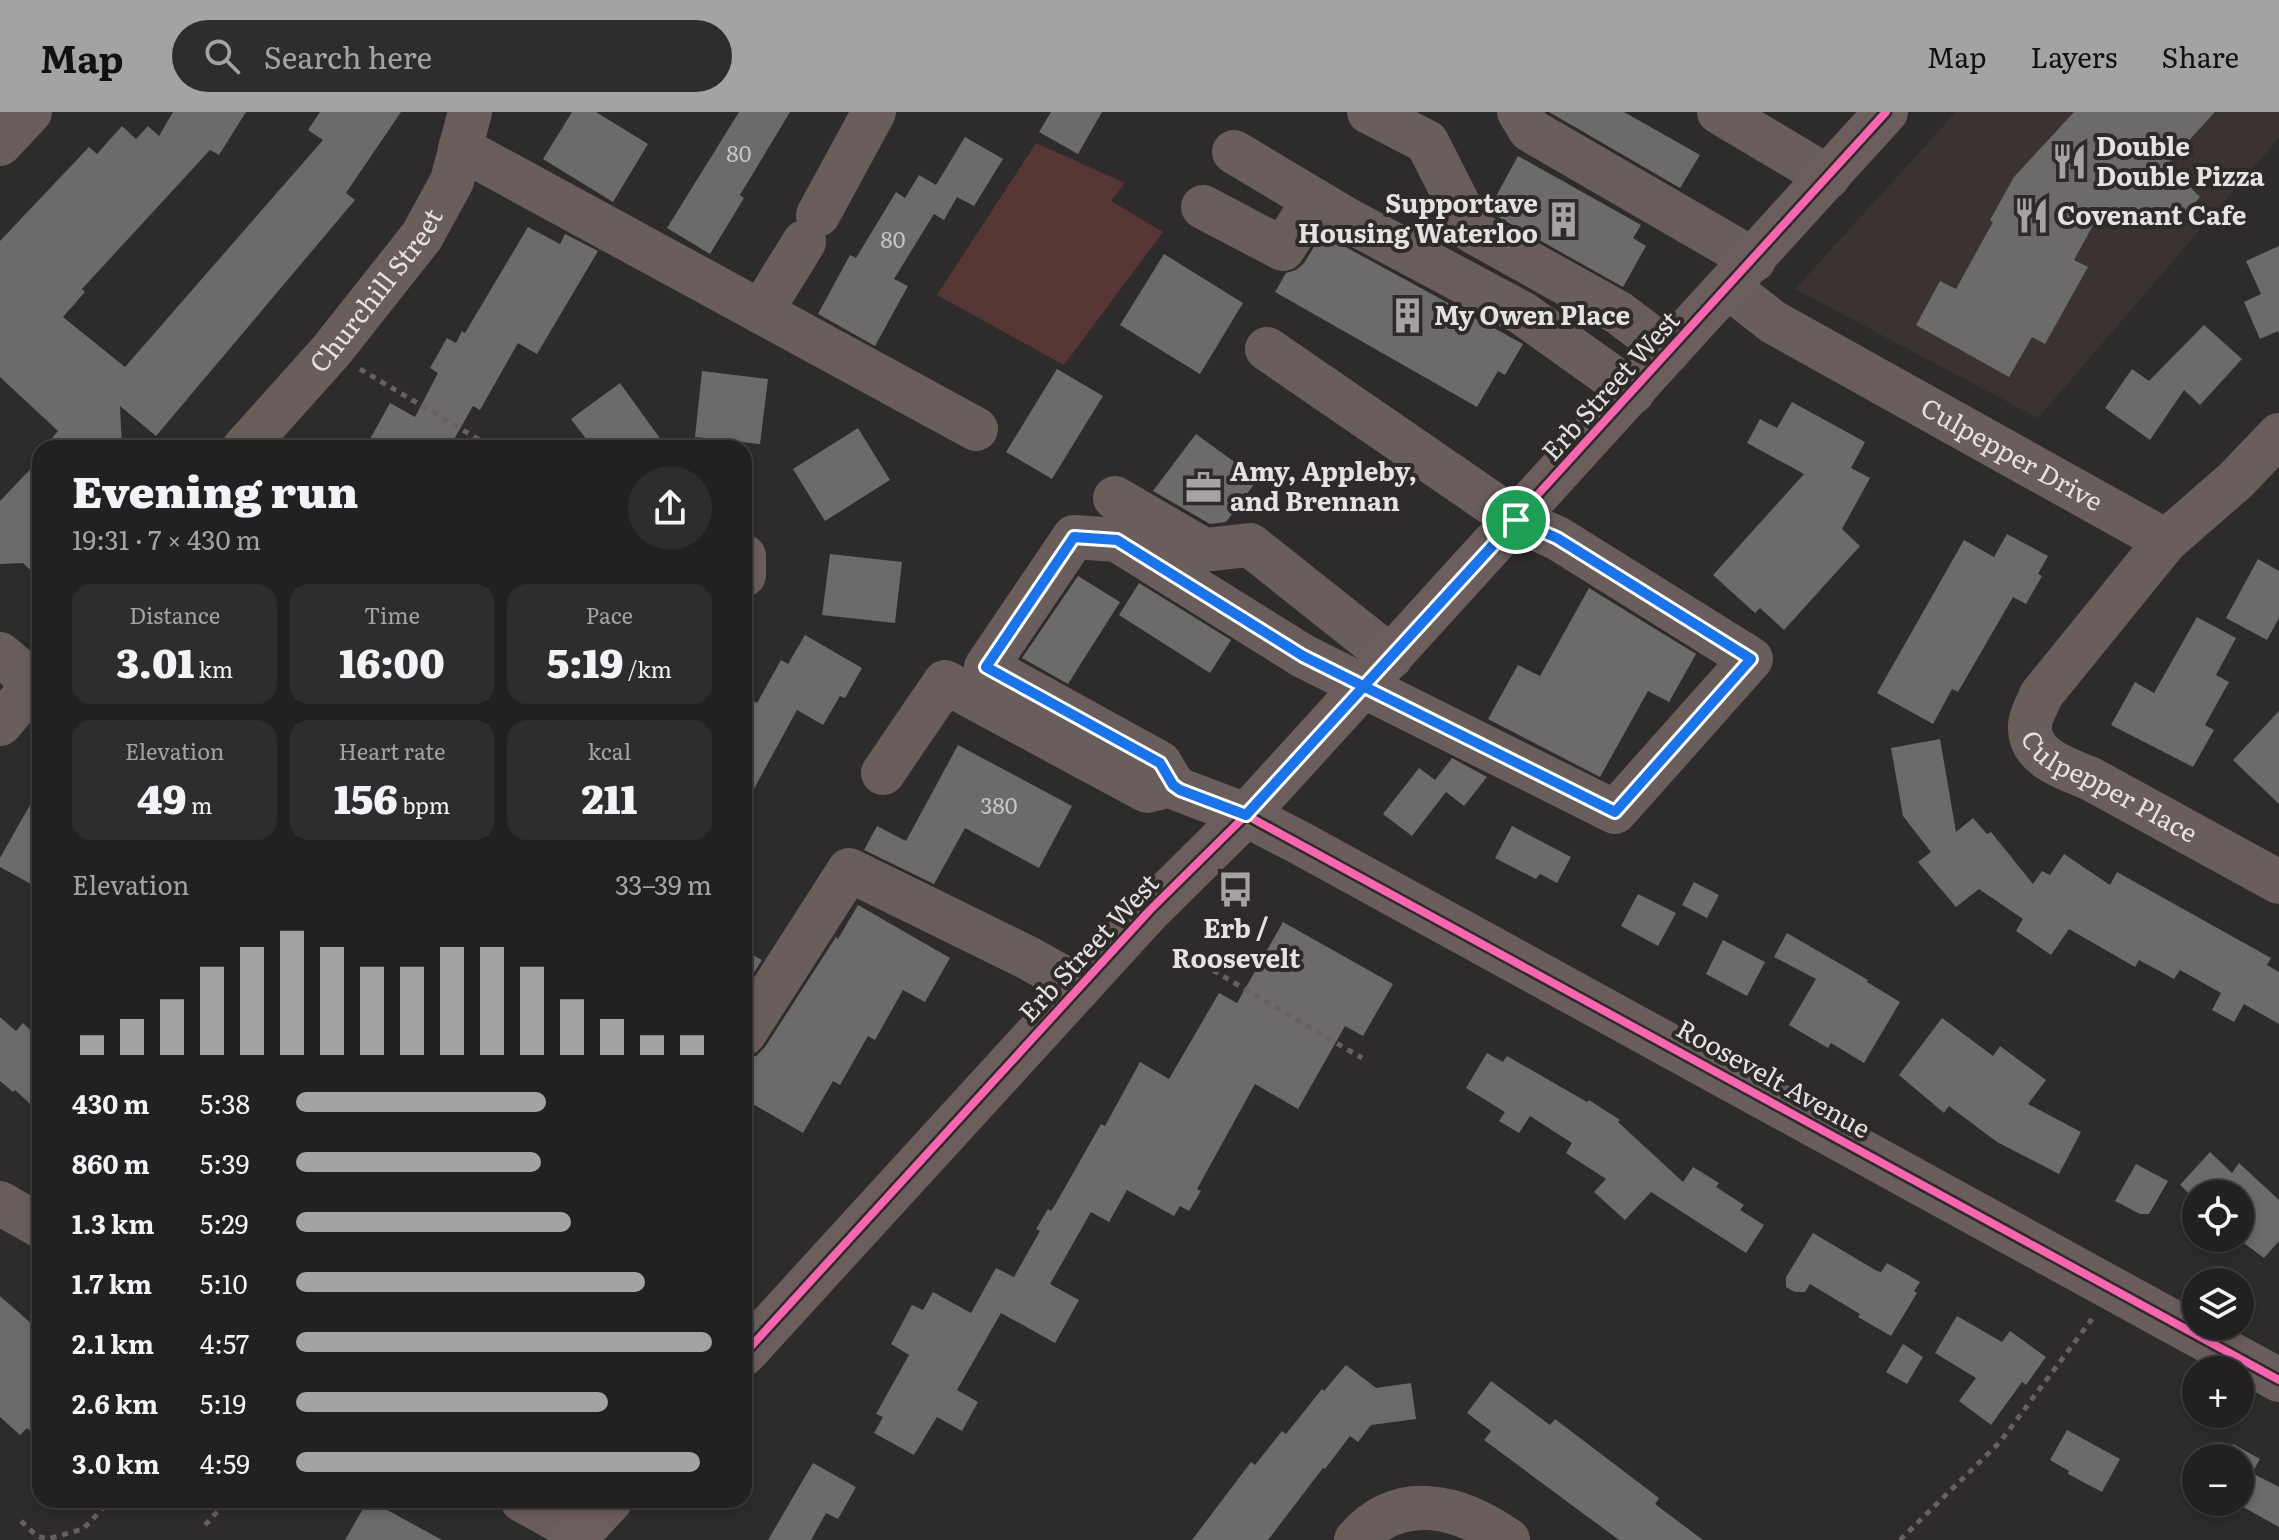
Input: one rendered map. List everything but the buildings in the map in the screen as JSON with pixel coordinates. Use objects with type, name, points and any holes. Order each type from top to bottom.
[{"type":"main road","name":"Erb Street West","points":[[752,1345],[1150,910],[1246,815],[1886,112]]},
{"type":"main road","points":[[578,1536],[604,1508]]},
{"type":"street","points":[[0,144],[30,112]]},
{"type":"street","points":[[761,312],[874,112]]},
{"type":"street","points":[[1369,112],[1427,142],[1472,231],[1619,313],[1669,351]]},
{"type":"street","name":"Culpepper Drive","points":[[1519,112],[1530,130],[1741,274],[1773,322],[2166,541]]},
{"type":"street","points":[[1719,112],[1828,177]]},
{"type":"street","points":[[465,130],[761,312],[976,429]]},
{"type":"street","name":"Churchill Street","points":[[251,440],[331,351],[422,236],[452,181],[465,130]]},
{"type":"street","points":[[1234,152],[1314,200],[1522,313],[1558,335],[1633,392]]},
{"type":"street","points":[[1203,207],[1283,249],[1314,200]]},
{"type":"street","points":[[1115,498],[1204,550],[1250,545],[1378,671],[1403,707],[1615,812],[1751,659],[1557,538],[1516,520],[1267,349]]},
{"type":"street","points":[[2166,541],[2236,480],[2279,435]]},
{"type":"street","points":[[883,773],[945,682],[1147,791],[1173,785],[1160,763],[986,667],[1074,537],[1117,540],[1303,656],[1378,671]]},
{"type":"street","name":"Culpepper Place","points":[[2166,541],[2041,695],[2029,726],[2036,748],[2058,766],[2089,778],[2279,882]]},
{"type":"street","points":[[0,654],[32,678]]},
{"type":"street","points":[[0,724],[32,689]]},
{"type":"street","name":"Roosevelt Avenue","points":[[1173,785],[1246,815],[2279,1380]]},
{"type":"street","points":[[752,1022],[849,870],[1080,987]]},
{"type":"street","points":[[0,1203],[32,1221]]},
{"type":"street","points":[[1356,1540],[1371,1523],[1411,1508],[1441,1507],[1493,1529],[1508,1540]]},
{"type":"street","points":[[534,1508],[578,1536]]},
{"type":"path","points":[[331,351],[480,440]]},
{"type":"path","points":[[1182,952],[1362,1058]]},
{"type":"path","points":[[1900,1540],[2000,1442],[2114,1289]]},
{"type":"path","points":[[21,1521],[37,1536],[48,1539],[83,1529],[103,1508]]},
{"type":"path","points":[[205,1525],[221,1508]]},
{"type":"shaded area","points":[[1956,112],[2279,112],[2279,138],[2038,418],[1795,289]]},
{"type":"shaded area","points":[[1036,143],[1125,183],[1111,201],[1163,232],[1064,365],[937,295]]},
{"type":"cycle path","points":[[752,1345],[1150,910],[1246,815],[1886,112]]},
{"type":"cycle path","points":[[1246,815],[2279,1380]]},
{"type":"place","name":"Double Double Pizza","points":[[2070,162]]},
{"type":"place","name":"Covenant Cafe","points":[[2031,216]]},
{"type":"place","name":"Supportave Housing Waterloo","points":[[1564,219]]},
{"type":"place","name":"My Owen Place","points":[[1408,316]]},
{"type":"place","name":"Amy, Appleby, and Brennan","points":[[1204,487]]},
{"type":"place","name":"Erb / Roosevelt","points":[[1236,890]]},
{"type":"route","points":[[1516,520],[1391,657],[1365,685],[1246,815],[1180,790],[1173,785],[1160,763],[986,667],[1074,537],[1117,540],[1303,656],[1365,685],[1403,707],[1615,812],[1751,659],[1557,538],[1516,520]]}]
